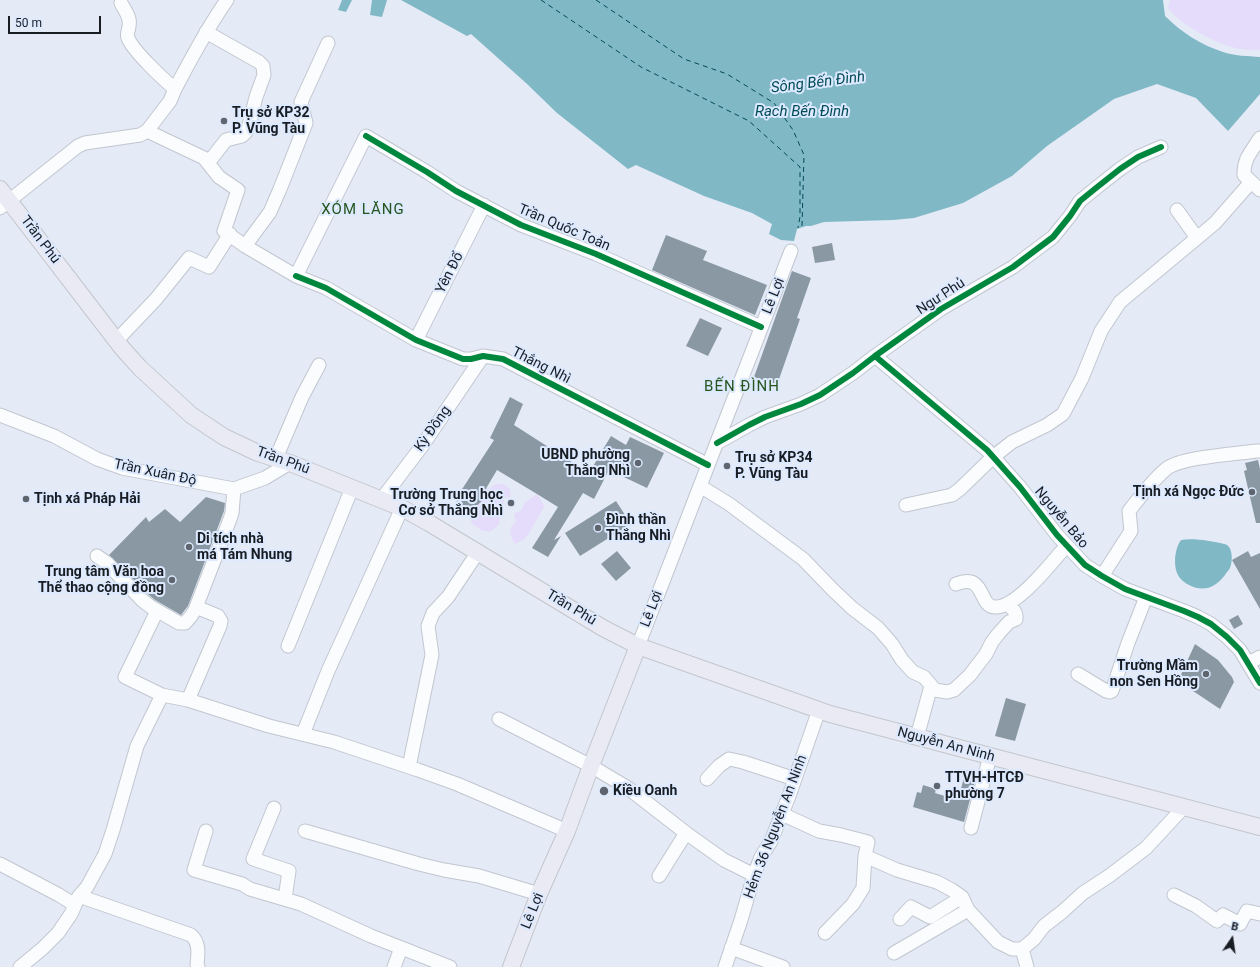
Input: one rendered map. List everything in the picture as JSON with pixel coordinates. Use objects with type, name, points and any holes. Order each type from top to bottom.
[{"type":"main road","name":"Trần Phú","points":[[3,199],[140,368],[191,415],[224,437],[258,453],[283,461],[402,508],[603,628],[638,646]]},
{"type":"main road","name":"Nguyễn An Ninh","points":[[638,646],[819,710],[1183,808],[1260,827]]},
{"type":"main road","name":"Lê Lợi","points":[[511,967],[539,894],[567,831],[590,766],[638,646]]},
{"type":"street","points":[[3,199],[78,146],[85,143],[140,135],[148,131],[170,101],[174,90],[206,32],[227,0]]},
{"type":"street","points":[[121,4],[130,18],[127,36],[128,40],[152,68],[174,90]]},
{"type":"street","points":[[206,32],[259,62],[263,66],[264,75],[246,132],[242,136],[226,140],[208,163]]},
{"type":"street","points":[[245,246],[270,212],[280,189],[306,123],[301,102],[328,43]]},
{"type":"street","points":[[116,340],[156,299],[189,258],[209,267],[230,234],[224,231],[238,190],[219,177],[204,158],[148,131]]},
{"type":"street","name":"Trần Quốc Toản","points":[[296,276],[366,136],[456,191],[521,225],[596,254],[761,327]]},
{"type":"street","points":[[906,505],[952,495],[960,490],[993,457],[1012,442],[1047,425],[1063,414],[1082,378],[1101,331],[1120,302],[1215,223],[1255,186],[1244,175],[1244,166],[1260,138]]},
{"type":"street","name":"Ngư Phủ","points":[[717,443],[754,422],[820,395],[854,373],[875,356],[942,309],[1013,268],[1053,237],[1080,201],[1120,169],[1138,157],[1161,147]]},
{"type":"street","name":"Yên Đổ","points":[[416,340],[484,205]]},
{"type":"street","points":[[1177,210],[1197,238]]},
{"type":"street","name":"Thắng Nhì","points":[[230,234],[245,246],[296,276],[326,288],[416,340],[463,359],[483,356],[503,359],[708,465]]},
{"type":"street","name":"Lê Lợi","points":[[638,646],[792,250]]},
{"type":"street","name":"Kỳ Đồng","points":[[381,500],[422,446],[483,356]]},
{"type":"street","name":"Nguyễn Bảo","points":[[875,356],[968,433],[993,457],[1020,487],[1066,546],[1086,565],[1125,589],[1191,614],[1211,624],[1240,650],[1260,684]]},
{"type":"street","points":[[97,556],[106,563],[142,600],[157,611],[179,623],[183,624],[186,622],[196,606],[230,519],[234,489],[265,478],[283,461],[302,397],[319,365]]},
{"type":"street","name":"Trần Xuân Độ","points":[[0,415],[54,436],[97,459],[122,468],[234,489]]},
{"type":"street","points":[[1102,576],[1131,531],[1128,511],[1167,468],[1185,461],[1257,451],[1260,452]]},
{"type":"street","points":[[700,486],[729,504],[803,559],[852,608],[878,628],[913,672],[924,677],[930,686],[935,690],[947,692],[954,690],[970,675],[986,654],[998,633],[1009,622],[1016,619],[1017,616],[1015,612],[1007,604]]},
{"type":"street","points":[[288,646],[352,488]]},
{"type":"street","points":[[303,734],[328,671],[402,508]]},
{"type":"street","points":[[956,584],[964,581],[972,582],[977,586],[988,605],[996,608],[1007,604],[1028,589],[1066,546]]},
{"type":"street","points":[[409,767],[432,655],[428,626],[433,613],[448,597],[478,552]]},
{"type":"street","points":[[1078,674],[1106,691],[1112,691],[1128,643],[1146,597]]},
{"type":"street","points":[[188,700],[221,622],[218,616],[196,606]]},
{"type":"street","points":[[157,611],[125,677],[162,695],[188,700],[269,726],[334,742],[409,767],[457,784],[567,831]]},
{"type":"street","points":[[1248,663],[1260,657]]},
{"type":"street","points":[[917,737],[930,686]]},
{"type":"street","points":[[20,967],[42,949],[58,933],[77,900],[87,887],[105,854],[137,746],[162,695]]},
{"type":"street","name":"Hẻm 36 Nguyễn An Ninh","points":[[725,967],[754,875],[761,857],[771,841],[796,779],[819,710]]},
{"type":"street","points":[[499,719],[590,766],[628,788],[724,860],[754,875]]},
{"type":"street","points":[[970,828],[990,756]]},
{"type":"street","points":[[707,778],[719,766],[729,759],[796,779]]},
{"type":"street","points":[[274,808],[253,859],[289,871],[285,899]]},
{"type":"street","points":[[865,856],[897,870],[937,882],[952,890],[962,897],[968,910],[998,942],[1012,949],[1022,949],[1034,939],[1044,926],[1083,893],[1109,876],[1146,848],[1183,808]]},
{"type":"street","points":[[782,814],[819,831],[868,842],[865,856],[864,888],[853,904],[825,933]]},
{"type":"street","points":[[206,831],[194,870],[301,904],[371,936],[450,967]]},
{"type":"street","points":[[305,831],[419,864],[479,876],[539,894]]},
{"type":"street","points":[[659,876],[686,833]]},
{"type":"street","points":[[0,864],[59,895],[191,935],[197,943],[198,967]]},
{"type":"street","points":[[1174,895],[1196,906],[1217,921],[1223,916],[1240,924],[1247,910],[1260,914]]},
{"type":"street","points":[[900,920],[911,908],[930,917],[962,897]]},
{"type":"street","points":[[894,953],[968,910]]},
{"type":"street","points":[[394,967],[401,948]]},
{"type":"street","points":[[731,948],[783,967]]},
{"type":"street","points":[[1022,949],[1027,967]]},
{"type":"shaded area","points":[[1170,0],[1260,0],[1260,50],[1244,50],[1222,44],[1205,36],[1173,14],[1168,8]]},
{"type":"shaded area","points":[[504,484],[510,489],[511,497],[504,498],[503,506],[500,508],[497,516],[500,518],[499,525],[490,532],[481,530],[471,523],[473,509],[486,488],[490,489],[494,485]]},
{"type":"shaded area","points":[[537,494],[545,507],[525,539],[515,544],[510,529],[516,522],[514,516],[515,513],[520,511],[524,503]]},
{"type":"water","points":[[342,0],[352,0],[346,12],[338,10]]},
{"type":"water","points":[[372,0],[387,0],[382,17],[370,15]]},
{"type":"water","name":"Rạch Bến Đình","points":[[401,0],[1163,0],[1165,16],[1192,37],[1207,46],[1241,56],[1260,57],[1260,94],[1228,131],[1196,98],[1157,84],[1114,99],[1047,146],[1012,176],[963,203],[914,218],[824,222],[797,229],[794,241],[781,240],[769,234],[772,224],[752,213],[704,196],[636,165],[628,169],[557,113],[471,34],[467,36]]},
{"type":"water","points":[[1181,540],[1202,540],[1227,545],[1232,554],[1230,569],[1217,583],[1208,588],[1203,589],[1187,584],[1179,577],[1175,566],[1176,551]]},
{"type":"building","points":[[666,235],[707,251],[703,260],[767,285],[755,315],[652,270]]},
{"type":"building","points":[[832,243],[835,260],[815,263],[812,247]]},
{"type":"building","points":[[792,271],[811,278],[797,318],[800,319],[777,385],[754,377]]},
{"type":"building","points":[[700,318],[722,328],[708,356],[686,346]]},
{"type":"building","points":[[510,397],[523,404],[514,425],[589,473],[611,436],[626,445],[630,437],[664,453],[647,488],[609,470],[594,499],[583,493],[554,540],[561,536],[548,557],[532,548],[558,507],[497,470],[481,497],[484,499],[471,511],[455,500],[494,440],[490,438]]},
{"type":"building","name":"Tịnh xá Ngọc Đức","points":[[1258,460],[1260,469],[1260,523],[1256,523],[1244,471],[1247,470],[1245,463]]},
{"type":"building","name":"Trung tâm Văn hoa Thể thao cộng đồng","points":[[206,497],[225,503],[224,511],[188,606],[181,615],[149,595],[109,555],[146,517],[149,522],[165,509],[180,522]]},
{"type":"building","name":"Đình thần Thắng Nhì","points":[[616,501],[631,524],[580,556],[565,533]]},
{"type":"building","points":[[617,551],[631,568],[616,581],[601,564]]},
{"type":"building","points":[[1248,551],[1251,557],[1260,553],[1260,609],[1232,560]]},
{"type":"building","points":[[1238,615],[1243,624],[1234,629],[1229,620]]},
{"type":"building","name":"Trường Mầm non Sen Hồng","points":[[1195,644],[1218,660],[1232,677],[1234,682],[1220,709],[1178,681]]},
{"type":"building","points":[[1006,698],[1026,704],[1015,741],[995,736]]},
{"type":"building","points":[[966,770],[977,773],[964,822],[913,807],[917,792],[921,793],[923,785],[936,789],[935,793],[958,800]]},
{"type":"ferry route","points":[[541,0],[641,67],[749,121],[800,167],[800,217],[798,228]]},
{"type":"ferry route","points":[[596,0],[684,59],[727,74],[774,103],[793,130],[804,155],[802,227]]},
{"type":"cycle path","points":[[366,136],[456,191],[521,225],[596,254],[761,327]]},
{"type":"cycle path","points":[[717,443],[765,417],[801,404],[820,395],[941,309],[1013,267],[1053,237],[1080,201],[1096,188],[1138,157],[1161,147]]},
{"type":"cycle path","points":[[296,276],[326,288],[416,340],[463,359],[483,356],[503,359],[708,465]]},
{"type":"cycle path","points":[[875,356],[987,450],[1020,487],[1057,535],[1085,565],[1125,589],[1184,611],[1211,624],[1240,650],[1260,683]]},
{"type":"place","name":"Trụ sở KP32 P. Vũng Tàu","points":[[224,121]]},
{"type":"place","name":"UBND phường Thắng Nhì","points":[[638,463]]},
{"type":"place","name":"Trụ sở KP34 P. Vũng Tàu","points":[[727,466]]},
{"type":"place","name":"Tịnh xá Ngọc Đức","points":[[1252,492]]},
{"type":"place","name":"Tịnh xá Pháp Hải","points":[[26,499]]},
{"type":"place","name":"Trường Trung học Cơ sở Thắng Nhì","points":[[511,503]]},
{"type":"place","name":"Đình thần Thắng Nhì","points":[[598,528]]},
{"type":"place","name":"Di tích nhà má Tám Nhung","points":[[189,547]]},
{"type":"place","name":"Trung tâm Văn hoa Thể thao cộng đồng","points":[[172,580]]},
{"type":"place","name":"Trường Mầm non Sen Hồng","points":[[1206,674]]},
{"type":"place","name":"TTVH-HTCĐ phường 7","points":[[937,786]]},
{"type":"place","name":"Kiều Oanh","points":[[604,791]]},
{"type":"district","name":"XÓM LĂNG","points":[[363,210]]},
{"type":"district","name":"BẾN ĐÌNH","points":[[742,387]]},
{"type":"water label","name":"Sông Bến Đình","points":[[818,83]]}]
